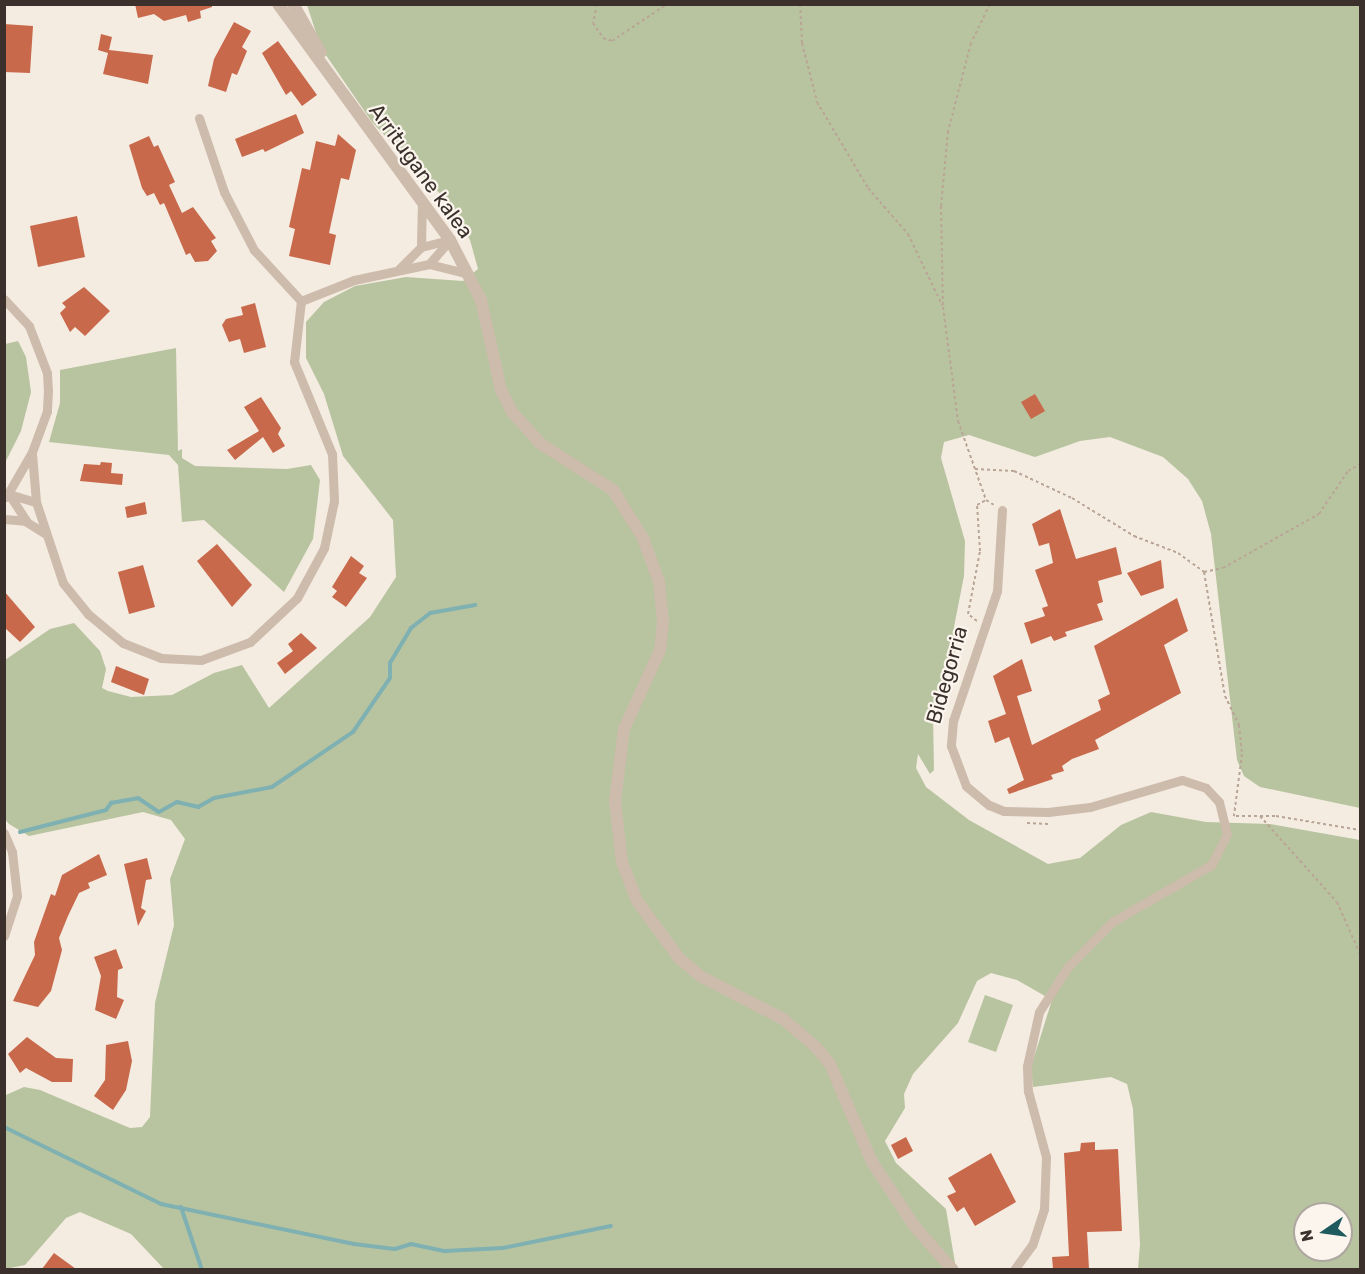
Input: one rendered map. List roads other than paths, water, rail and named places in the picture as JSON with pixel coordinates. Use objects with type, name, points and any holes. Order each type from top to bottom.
[{"type":"street","name":"Arritugane kalea","points":[[278,4],[450,240],[481,300],[501,390],[512,412],[541,444],[613,490],[643,538],[659,582],[663,622],[660,650],[624,729],[616,773],[616,833],[637,901],[662,937],[694,971],[732,995],[783,1019],[816,1047],[830,1064],[872,1162],[915,1227],[953,1269]]},
{"type":"street","name":"Arritugane kalea","points":[[293,4],[349,104]]},
{"type":"street","points":[[32,452],[36,502],[44,533],[63,583],[88,614],[123,643],[161,658],[201,660],[226,653],[279,619],[324,548],[334,501],[332,454],[294,362],[301,301],[254,250],[224,192],[199,118]]},
{"type":"street","points":[[421,247],[422,201]]},
{"type":"street","points":[[395,272],[421,247],[450,240]]},
{"type":"street","points":[[429,264],[450,240]]},
{"type":"street","points":[[301,301],[347,282],[429,264],[468,274]]},
{"type":"street","points":[[4,299],[28,326],[47,372],[47,411],[32,452],[7,497]]},
{"type":"street","points":[[7,497],[27,522],[44,533]]},
{"type":"street","points":[[7,497],[36,502]]},
{"type":"street","points":[[1002,510],[997,591],[953,722],[951,746],[966,786],[989,805],[1004,811],[1048,812],[1090,807],[1182,780],[1206,788],[1226,818],[1222,851],[1211,865],[1112,922],[1067,968],[1039,1012],[1026,1066],[1028,1091],[1046,1157],[1044,1209],[1032,1245],[1014,1269]]},
{"type":"street","points":[[4,519],[27,522]]},
{"type":"street","points":[[4,833],[12,852],[17,896],[4,936]]},
{"type":"waterway","points":[[20,832],[106,810],[111,803],[138,798],[159,812],[177,802],[198,807],[214,798],[272,787],[353,732],[390,678],[390,663],[411,628],[430,613],[475,605]]},
{"type":"waterway","points":[[4,1127],[161,1204],[354,1244],[395,1249],[411,1244],[445,1251],[503,1248],[611,1226]]},
{"type":"waterway","points":[[181,1207],[202,1270]]}]
